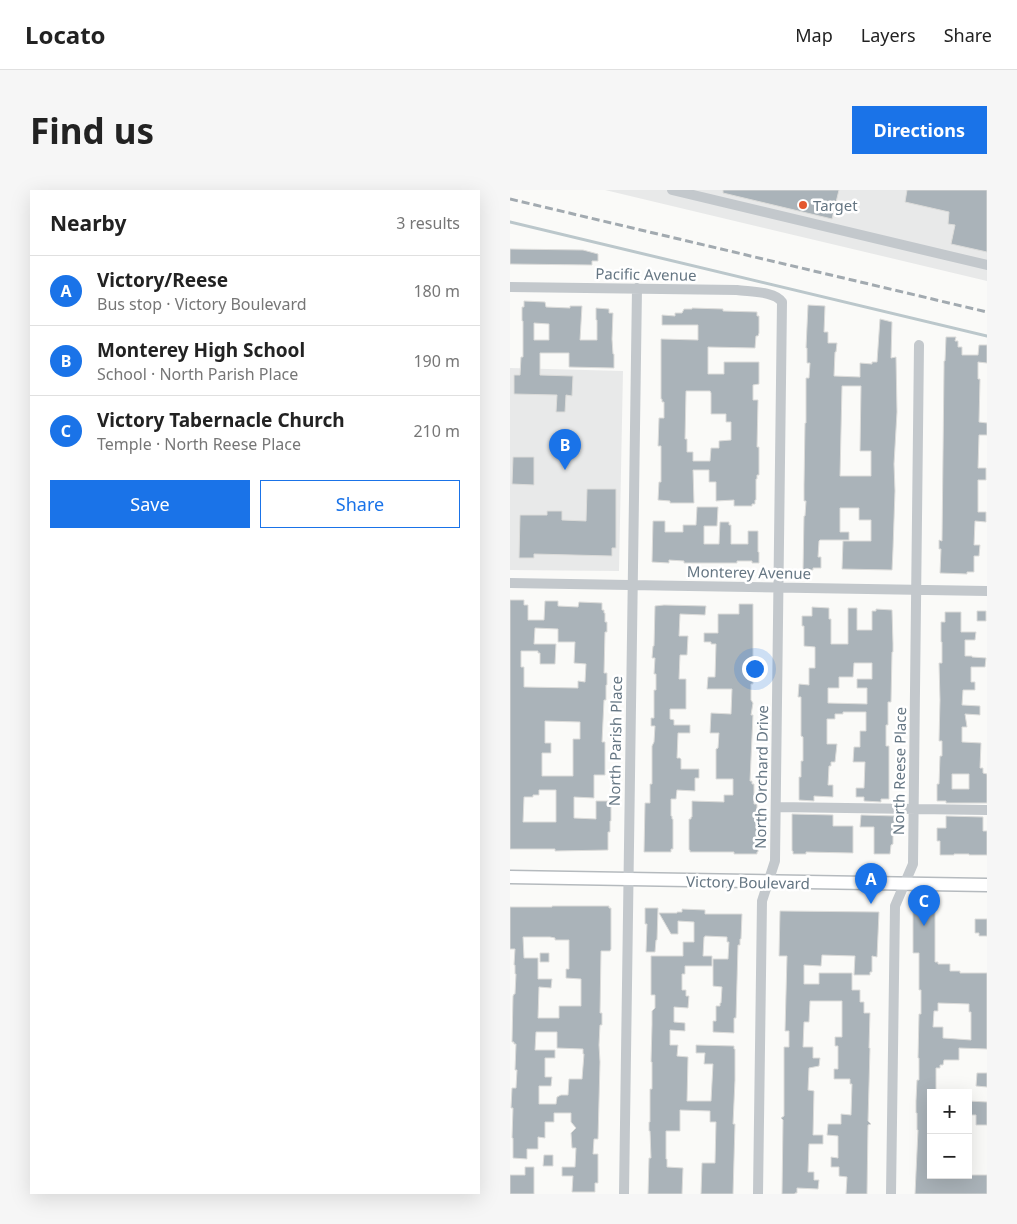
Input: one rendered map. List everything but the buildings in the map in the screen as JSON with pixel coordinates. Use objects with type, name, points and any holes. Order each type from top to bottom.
[{"type":"main road","name":"Victory Boulevard","points":[[510,877],[987,885]]},
{"type":"street","points":[[672,190],[987,265]]},
{"type":"street","name":"Pacific Avenue","points":[[510,287],[737,290],[772,294],[780,298]]},
{"type":"street","name":"North Parish Place","points":[[624,1194],[638,288]]},
{"type":"street","name":"North Orchard Drive","points":[[758,1194],[762,901],[775,861],[783,306],[780,298]]},
{"type":"street","name":"North Reese Place","points":[[891,1194],[894,906],[913,864],[919,345]]},
{"type":"street","name":"Monterey Avenue","points":[[510,583],[987,591]]},
{"type":"street","points":[[776,807],[987,810]]},
{"type":"shaded area","points":[[605,190],[987,190],[987,281]]},
{"type":"shaded area","points":[[510,368],[623,371],[619,571],[510,570]]},
{"type":"waterway","points":[[510,222],[987,336]]},
{"type":"railway","points":[[510,199],[987,312]]},
{"type":"place","name":"Target","points":[[803,205]]},
{"type":"place","name":"Monterey High School","points":[[565,470]]},
{"type":"place","name":"Victory/Reese","points":[[871,904]]},
{"type":"place","name":"Victory Tabernacle Church","points":[[924,926]]}]
